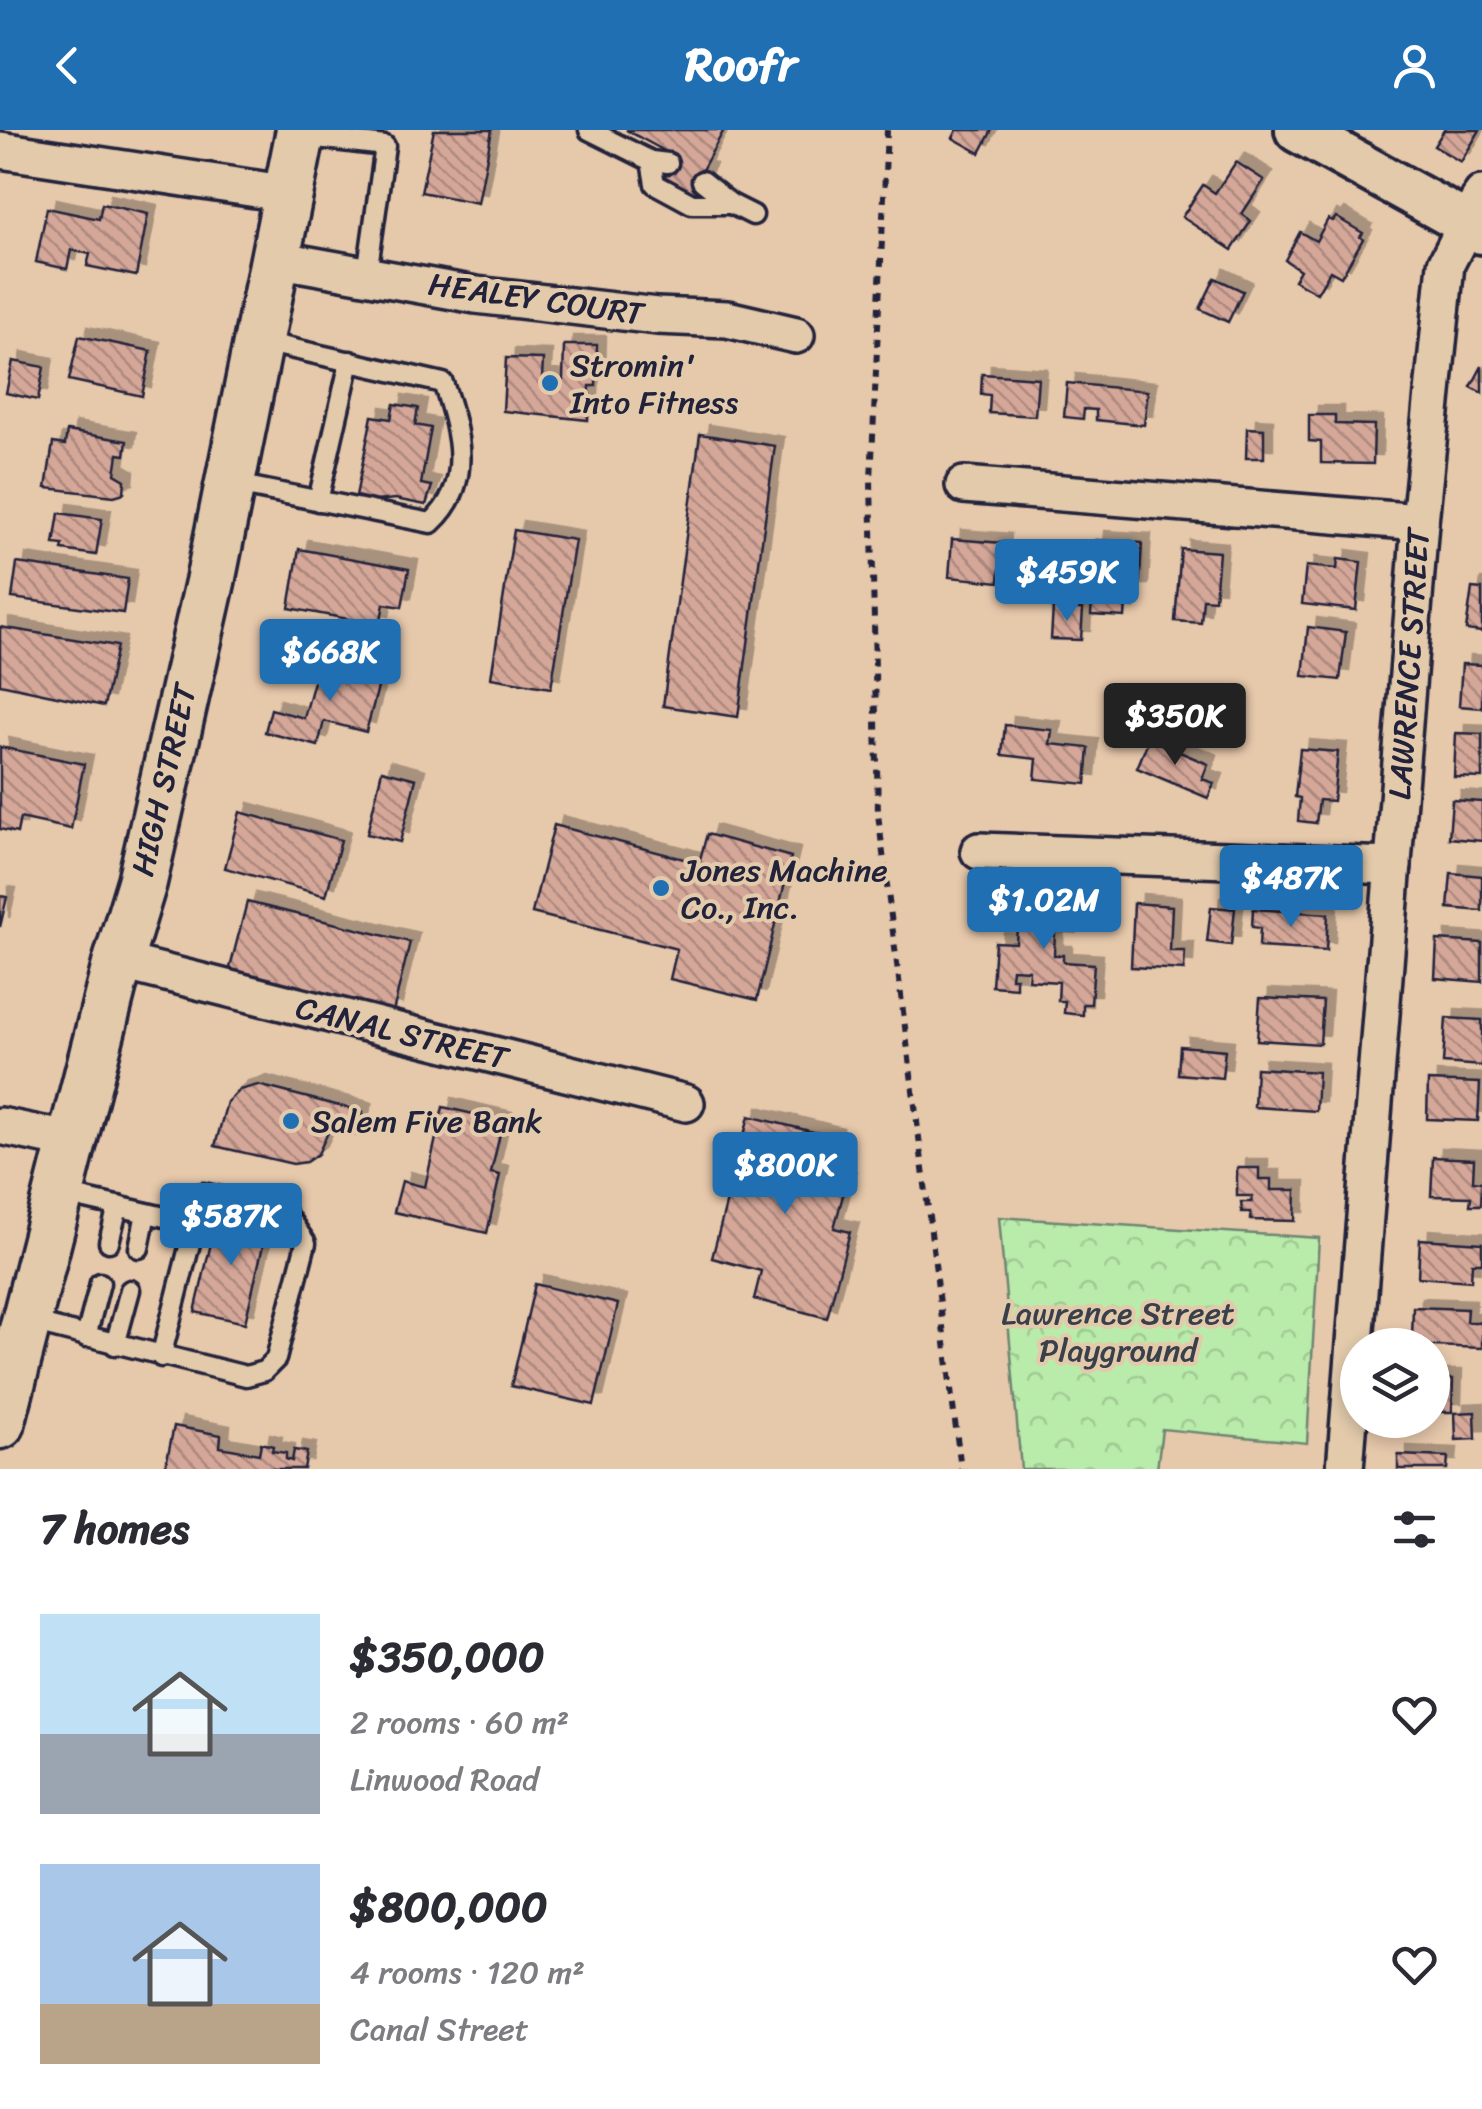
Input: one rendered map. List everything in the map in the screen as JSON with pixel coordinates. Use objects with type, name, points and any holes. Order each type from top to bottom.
[{"type":"main road","name":"HIGH STREET","points":[[0,1424],[142,882],[300,133]]},
{"type":"street","points":[[1297,130],[1477,216]]},
{"type":"street","points":[[0,150],[288,194]]},
{"type":"street","name":"LAWRENCE STREET","points":[[1346,1469],[1420,522],[1446,264],[1477,216]]},
{"type":"street","name":"HEALEY COURT","points":[[276,260],[476,295],[657,316],[727,319],[796,335]]},
{"type":"street","points":[[964,484],[1420,522]]},
{"type":"street","points":[[979,851],[1393,866]]},
{"type":"street","name":"CANAL STREET","points":[[118,962],[686,1103]]},
{"type":"street","points":[[0,1126],[74,1141]]},
{"type":"lane","points":[[590,130],[659,162],[655,184],[680,198],[692,204],[730,204]]},
{"type":"lane","points":[[300,133],[386,146],[367,274]]},
{"type":"lane","points":[[702,182],[752,215]]},
{"type":"lane","points":[[229,483],[431,523],[448,508],[454,492],[458,426],[442,382],[259,341]]},
{"type":"lane","points":[[318,502],[350,361]]},
{"type":"lane","points":[[60,1192],[194,1224]]},
{"type":"lane","points":[[26,1321],[161,1357],[246,1376],[264,1371],[276,1359],[306,1243],[284,1211],[203,1192],[161,1357]]},
{"type":"lane","points":[[109,1242],[118,1206]]},
{"type":"lane","points":[[139,1248],[146,1213]]},
{"type":"lane","points":[[86,1337],[100,1283]]},
{"type":"lane","points":[[115,1345],[130,1290]]},
{"type":"path","points":[[887,130],[871,480],[878,814],[962,1469]]},
{"type":"green space","name":"Lawrence Street Playground","points":[[999,1217],[1319,1238],[1307,1443],[1162,1429],[1157,1469],[1021,1469]]},
{"type":"building","points":[[434,130],[492,130],[478,203],[421,192]]},
{"type":"building","points":[[626,130],[724,130],[702,170],[707,173],[694,196],[660,177],[672,155]]},
{"type":"building","points":[[957,130],[992,130],[980,153],[953,138]]},
{"type":"building","points":[[1444,130],[1480,130],[1461,162],[1434,146]]},
{"type":"building","points":[[1236,162],[1264,180],[1242,214],[1251,221],[1232,250],[1182,217],[1203,185],[1215,193]]},
{"type":"building","points":[[102,204],[148,214],[136,276],[87,266],[90,254],[71,250],[67,269],[36,262],[47,208],[99,219]]},
{"type":"building","points":[[1336,217],[1363,233],[1363,239],[1341,277],[1330,271],[1317,293],[1294,280],[1300,270],[1285,260],[1300,232],[1316,241],[1328,219],[1333,221]]},
{"type":"building","points":[[1215,278],[1243,291],[1228,322],[1200,309]]},
{"type":"building","points":[[79,336],[151,351],[142,396],[69,380]]},
{"type":"building","name":"Stromin' Into Fitness","points":[[564,345],[597,345],[596,386],[590,386],[588,420],[503,411],[506,358],[543,359],[542,379],[563,380]]},
{"type":"building","points":[[13,361],[44,367],[38,400],[6,393]]},
{"type":"building","points":[[1482,366],[1482,393],[1471,387]]},
{"type":"building","points":[[982,374],[1038,378],[1035,416],[989,413],[990,395],[981,394]]},
{"type":"building","points":[[1067,383],[1148,391],[1144,425],[1096,420],[1096,410],[1084,409],[1083,419],[1064,417]]},
{"type":"building","points":[[394,404],[418,408],[415,425],[431,428],[421,484],[432,486],[426,505],[356,496],[372,416],[391,419]]},
{"type":"building","points":[[1309,415],[1335,415],[1335,424],[1374,425],[1373,464],[1321,463],[1321,442],[1309,441]]},
{"type":"building","points":[[1247,428],[1264,429],[1264,458],[1246,458]]},
{"type":"building","points":[[67,431],[127,441],[125,455],[118,454],[115,474],[125,480],[124,493],[114,496],[46,488],[53,443],[65,445]]},
{"type":"building","points":[[700,434],[775,446],[738,717],[663,706]]},
{"type":"building","points":[[59,513],[102,519],[96,555],[62,550],[63,545],[54,544]]},
{"type":"building","points":[[514,530],[575,540],[551,688],[491,678]]},
{"type":"building","points":[[952,539],[1002,543],[999,582],[949,577]]},
{"type":"building","points":[[1096,540],[1142,543],[1139,593],[1127,593],[1125,617],[1091,615]]},
{"type":"building","points":[[299,549],[409,569],[402,607],[384,604],[380,625],[289,608]]},
{"type":"building","points":[[1181,549],[1219,552],[1215,600],[1203,599],[1201,623],[1175,621]]},
{"type":"building","points":[[1338,559],[1361,562],[1356,610],[1302,604],[1306,566],[1337,569]]},
{"type":"building","points":[[17,563],[128,579],[123,613],[12,598]]},
{"type":"building","points":[[1472,588],[1482,589],[1482,632],[1466,630]]},
{"type":"building","points":[[1053,607],[1083,609],[1081,640],[1051,639]]},
{"type":"building","points":[[0,627],[117,646],[104,706],[0,684]]},
{"type":"building","points":[[1308,627],[1346,632],[1340,680],[1303,676]]},
{"type":"building","points":[[320,659],[381,676],[366,732],[324,721],[318,746],[265,732],[271,709],[304,718]]},
{"type":"building","points":[[1462,664],[1482,665],[1482,708],[1459,706]]},
{"type":"building","points":[[1005,725],[1052,730],[1050,744],[1089,748],[1086,784],[1035,779],[1037,759],[1002,755]]},
{"type":"building","points":[[1456,733],[1482,734],[1482,778],[1454,777]]},
{"type":"building","points":[[1149,739],[1208,764],[1202,779],[1214,783],[1208,798],[1137,768]]},
{"type":"building","points":[[0,747],[84,764],[71,829],[20,818],[17,833],[0,829]]},
{"type":"building","points":[[1300,749],[1338,752],[1333,801],[1319,800],[1316,823],[1298,821],[1300,798],[1295,797]]},
{"type":"building","points":[[382,770],[416,779],[400,842],[367,834]]},
{"type":"building","points":[[1452,800],[1482,802],[1482,841],[1449,838]]},
{"type":"building","points":[[240,812],[341,840],[326,896],[225,868]]},
{"type":"building","name":"Jones Machine Co., Inc.","points":[[554,825],[699,863],[707,834],[791,857],[757,1000],[670,979],[677,949],[532,913]]},
{"type":"building","points":[[1451,873],[1482,876],[1482,911],[1448,908]]},
{"type":"building","points":[[1019,892],[1052,894],[1051,905],[1076,907],[1075,932],[1055,931],[1054,955],[1063,955],[1063,962],[1094,964],[1091,1004],[1083,1004],[1083,1015],[1064,1013],[1065,1001],[1058,1001],[1059,982],[1028,980],[1029,970],[1012,969],[1016,988],[992,986],[995,942],[1016,943]]},
{"type":"building","points":[[0,896],[7,897],[0,927]]},
{"type":"building","points":[[247,902],[410,942],[393,1012],[229,972]]},
{"type":"building","points":[[1134,903],[1172,906],[1170,951],[1185,951],[1184,970],[1131,967]]},
{"type":"building","points":[[1211,907],[1235,909],[1231,945],[1207,942]]},
{"type":"building","points":[[1253,909],[1328,914],[1326,951],[1259,947],[1260,928],[1252,927]]},
{"type":"building","points":[[1437,940],[1482,943],[1482,982],[1435,978]]},
{"type":"building","points":[[1260,998],[1323,1001],[1320,1044],[1257,1040]]},
{"type":"building","points":[[1446,1018],[1482,1020],[1482,1066],[1443,1063]]},
{"type":"building","points":[[1180,1046],[1225,1050],[1222,1078],[1178,1074]]},
{"type":"building","points":[[1256,1068],[1318,1072],[1316,1111],[1254,1107]]},
{"type":"building","points":[[1428,1081],[1480,1083],[1478,1121],[1427,1119]]},
{"type":"building","name":"Salem Five Bank","points":[[258,1085],[363,1112],[356,1135],[329,1130],[318,1154],[293,1164],[215,1146],[227,1102],[239,1090]]},
{"type":"building","points":[[443,1107],[503,1121],[491,1173],[500,1175],[487,1233],[394,1212],[402,1181],[425,1187]]},
{"type":"building","points":[[749,1116],[834,1137],[824,1175],[847,1181],[834,1228],[850,1232],[827,1318],[754,1299],[761,1271],[712,1258]]},
{"type":"building","points":[[1433,1157],[1474,1159],[1473,1181],[1482,1182],[1481,1205],[1470,1205],[1471,1197],[1431,1196]]},
{"type":"building","points":[[1237,1168],[1259,1168],[1259,1179],[1271,1179],[1271,1190],[1296,1190],[1295,1221],[1251,1220],[1251,1212],[1242,1212],[1241,1202],[1252,1202],[1252,1196],[1237,1196]]},
{"type":"building","points":[[218,1213],[268,1224],[245,1323],[195,1312]]},
{"type":"building","points":[[1420,1239],[1482,1243],[1482,1263],[1472,1263],[1471,1281],[1418,1277]]},
{"type":"building","points":[[535,1284],[618,1304],[594,1405],[511,1386]]},
{"type":"building","points":[[1413,1307],[1467,1309],[1466,1322],[1482,1322],[1482,1348],[1450,1347],[1450,1328],[1412,1328]]},
{"type":"building","points":[[1450,1379],[1453,1379],[1450,1412]]},
{"type":"building","points":[[1475,1412],[1476,1439],[1456,1440],[1455,1413]]},
{"type":"building","points":[[174,1426],[221,1435],[220,1447],[259,1454],[261,1443],[273,1446],[272,1451],[286,1453],[286,1459],[292,1461],[294,1450],[307,1452],[304,1469],[165,1469]]},
{"type":"building","points":[[1398,1455],[1448,1457],[1447,1469],[1398,1469]]},
{"type":"place","name":"Stromin' Into Fitness","points":[[550,383]]},
{"type":"place","name":"Jones Machine Co., Inc.","points":[[661,888]]},
{"type":"place","name":"Salem Five Bank","points":[[291,1121]]}]
